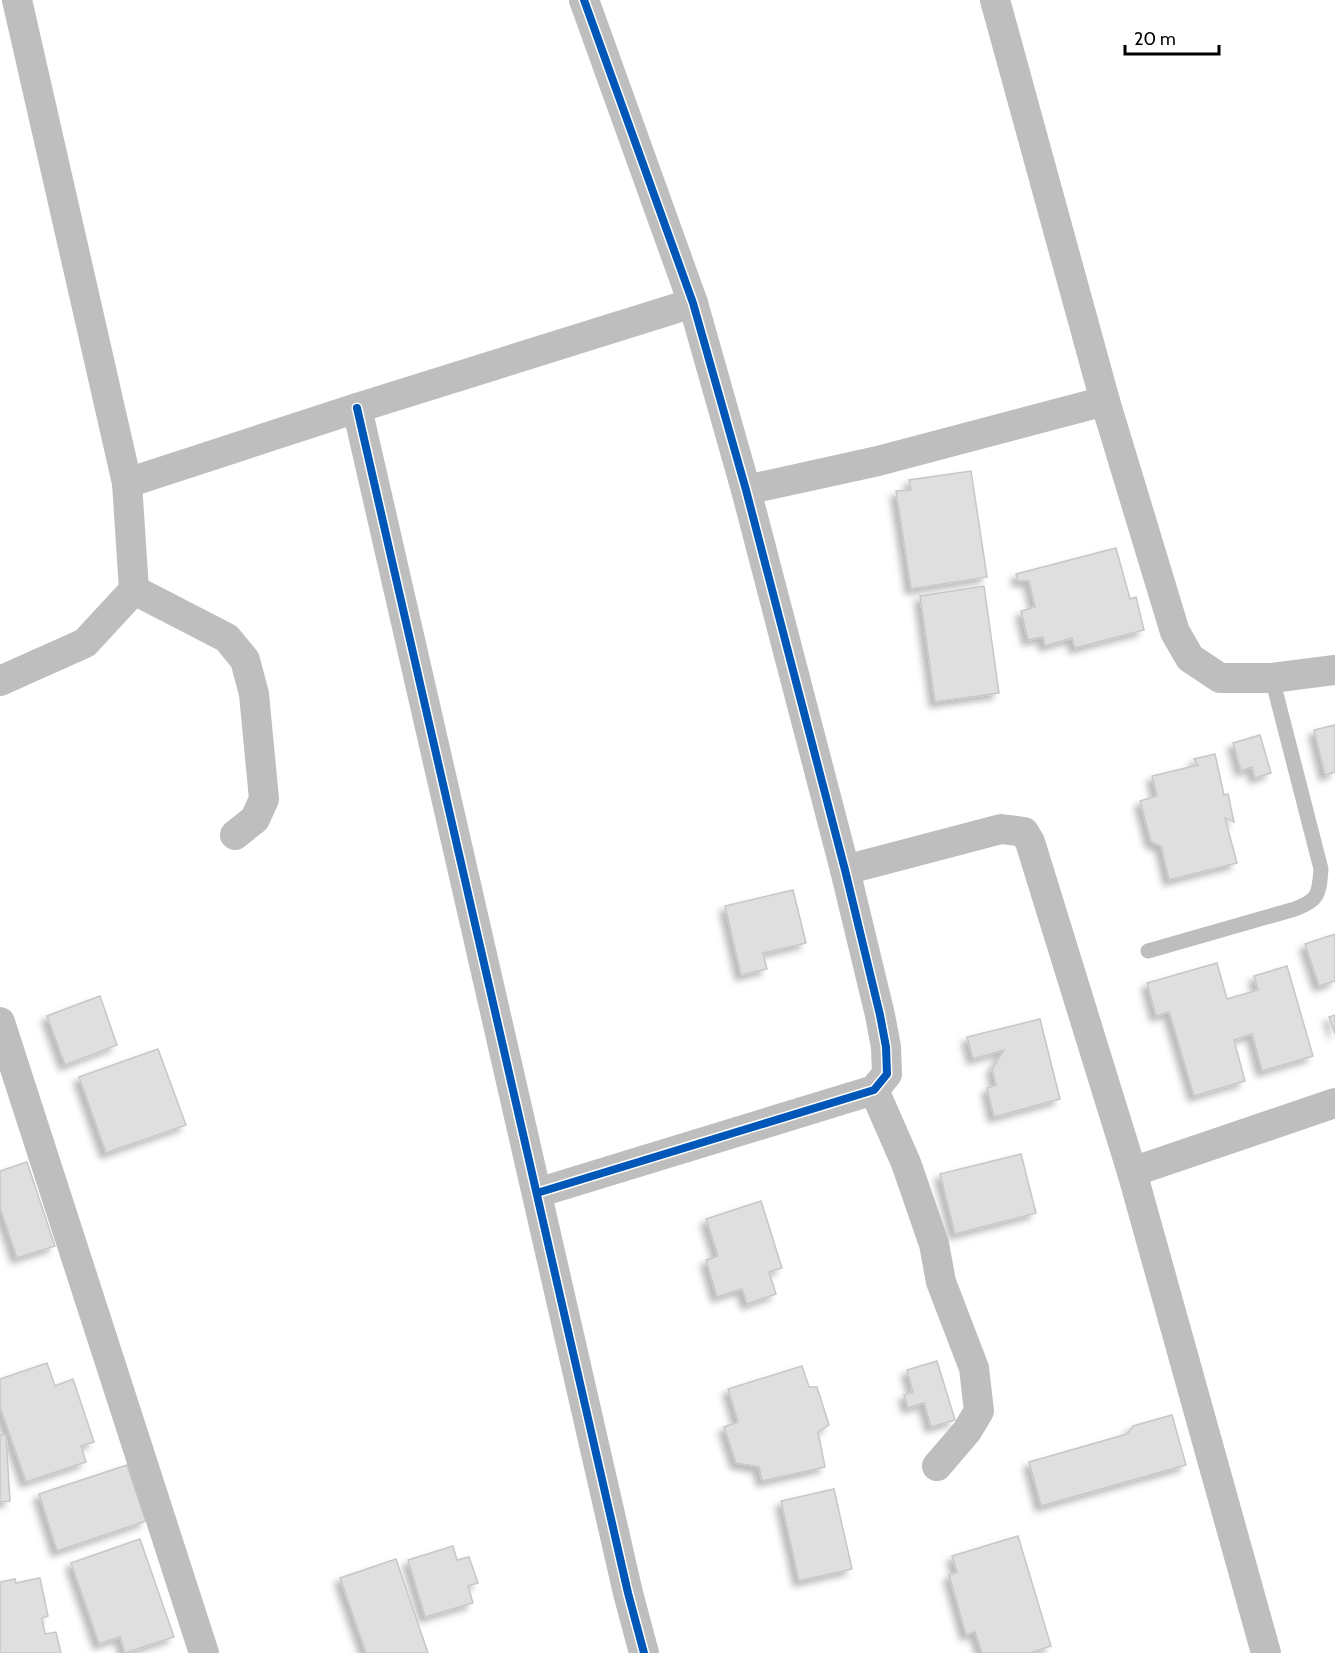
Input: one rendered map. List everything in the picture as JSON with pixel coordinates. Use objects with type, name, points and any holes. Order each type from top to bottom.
[{"type":"street","points":[[0,681],[85,643],[134,590],[126,483],[17,0]]},
{"type":"street","points":[[537,1193],[874,1090],[887,1074],[886,1047],[845,870],[746,490],[693,303],[584,0]]},
{"type":"street","points":[[995,0],[1105,400],[1175,632],[1190,658],[1220,678],[1272,678],[1335,670]]},
{"type":"street","points":[[126,483],[693,303]]},
{"type":"street","points":[[746,490],[878,461],[1105,400]]},
{"type":"street","points":[[357,408],[628,1593],[644,1653]]},
{"type":"street","points":[[134,590],[227,638],[245,660],[254,694],[264,800],[255,819],[235,835]]},
{"type":"street","points":[[845,870],[1001,829],[1024,832],[1030,842],[1132,1172],[1266,1653]]},
{"type":"street","points":[[0,1022],[204,1653]]},
{"type":"street","points":[[874,1090],[906,1163],[934,1244],[941,1282],[974,1368],[979,1411],[967,1431],[937,1466]]},
{"type":"street","points":[[1132,1172],[1335,1103]]},
{"type":"lane","points":[[1148,951],[1294,909],[1312,902],[1320,888],[1321,869],[1272,678]]},
{"type":"building","points":[[971,471],[987,577],[911,589],[896,491],[911,490],[909,480]]},
{"type":"building","points":[[1116,548],[1130,599],[1136,597],[1144,630],[1075,648],[1072,638],[1045,646],[1043,637],[1028,640],[1021,611],[1035,607],[1029,581],[1018,581],[1016,574]]},
{"type":"building","points":[[984,586],[999,693],[935,702],[920,596]]},
{"type":"building","points":[[1335,725],[1335,772],[1325,775],[1314,730]]},
{"type":"building","points":[[1260,735],[1271,773],[1255,778],[1252,767],[1241,771],[1233,743]]},
{"type":"building","points":[[1215,754],[1224,795],[1228,794],[1234,822],[1225,818],[1237,863],[1169,880],[1161,846],[1151,842],[1140,801],[1157,796],[1152,776],[1198,765],[1194,759]]},
{"type":"building","points":[[793,890],[806,943],[763,953],[767,969],[741,975],[725,906]]},
{"type":"building","points":[[1335,934],[1335,981],[1319,986],[1305,944]]},
{"type":"building","points":[[1217,963],[1227,999],[1258,990],[1254,976],[1287,966],[1313,1056],[1262,1071],[1252,1034],[1234,1040],[1245,1081],[1194,1096],[1169,1012],[1156,1016],[1147,983]]},
{"type":"building","points":[[100,996],[117,1045],[65,1065],[47,1016]]},
{"type":"building","points":[[1335,1015],[1335,1034],[1329,1017]]},
{"type":"building","points":[[1040,1019],[1060,1099],[994,1117],[987,1088],[996,1085],[992,1069],[1004,1050],[973,1059],[967,1037]]},
{"type":"building","points":[[158,1049],[186,1125],[106,1153],[79,1077]]},
{"type":"building","points":[[1021,1154],[1036,1213],[955,1234],[940,1174]]},
{"type":"building","points":[[27,1162],[55,1246],[17,1258],[0,1208],[0,1171]]},
{"type":"building","points":[[761,1201],[782,1268],[769,1272],[776,1294],[747,1304],[742,1289],[717,1297],[706,1260],[718,1256],[706,1219]]},
{"type":"building","points":[[937,1361],[955,1420],[931,1427],[924,1403],[908,1408],[904,1395],[913,1392],[907,1370]]},
{"type":"building","points":[[47,1363],[55,1386],[73,1379],[94,1442],[81,1446],[86,1462],[26,1482],[0,1407],[0,1379]]},
{"type":"building","points":[[802,1366],[809,1387],[817,1387],[829,1425],[818,1432],[825,1467],[762,1481],[759,1467],[736,1463],[724,1427],[738,1422],[728,1389]]},
{"type":"building","points":[[1172,1415],[1186,1465],[1041,1506],[1029,1462],[1127,1434],[1133,1426]]},
{"type":"building","points":[[0,1435],[6,1435],[10,1501],[0,1502]]},
{"type":"building","points":[[127,1465],[146,1521],[57,1551],[39,1494]]},
{"type":"building","points":[[834,1489],[852,1569],[799,1581],[781,1501]]},
{"type":"building","points":[[1018,1536],[1051,1646],[1030,1653],[982,1653],[975,1632],[966,1635],[949,1575],[957,1572],[952,1556]]},
{"type":"building","points":[[140,1539],[174,1637],[125,1653],[120,1637],[99,1644],[71,1563]]},
{"type":"building","points":[[453,1546],[457,1560],[469,1557],[478,1583],[468,1586],[473,1603],[425,1617],[408,1560]]},
{"type":"building","points":[[396,1559],[428,1653],[366,1653],[340,1578]]},
{"type":"building","points":[[40,1578],[48,1616],[42,1618],[45,1634],[56,1632],[61,1653],[0,1653],[0,1582],[15,1579],[16,1583]]},
{"type":"cycle path","points":[[537,1193],[874,1090],[887,1074],[886,1047],[880,1015],[845,870],[746,490],[693,303],[584,0]]},
{"type":"cycle path","points":[[357,408],[628,1593],[644,1653]]}]
